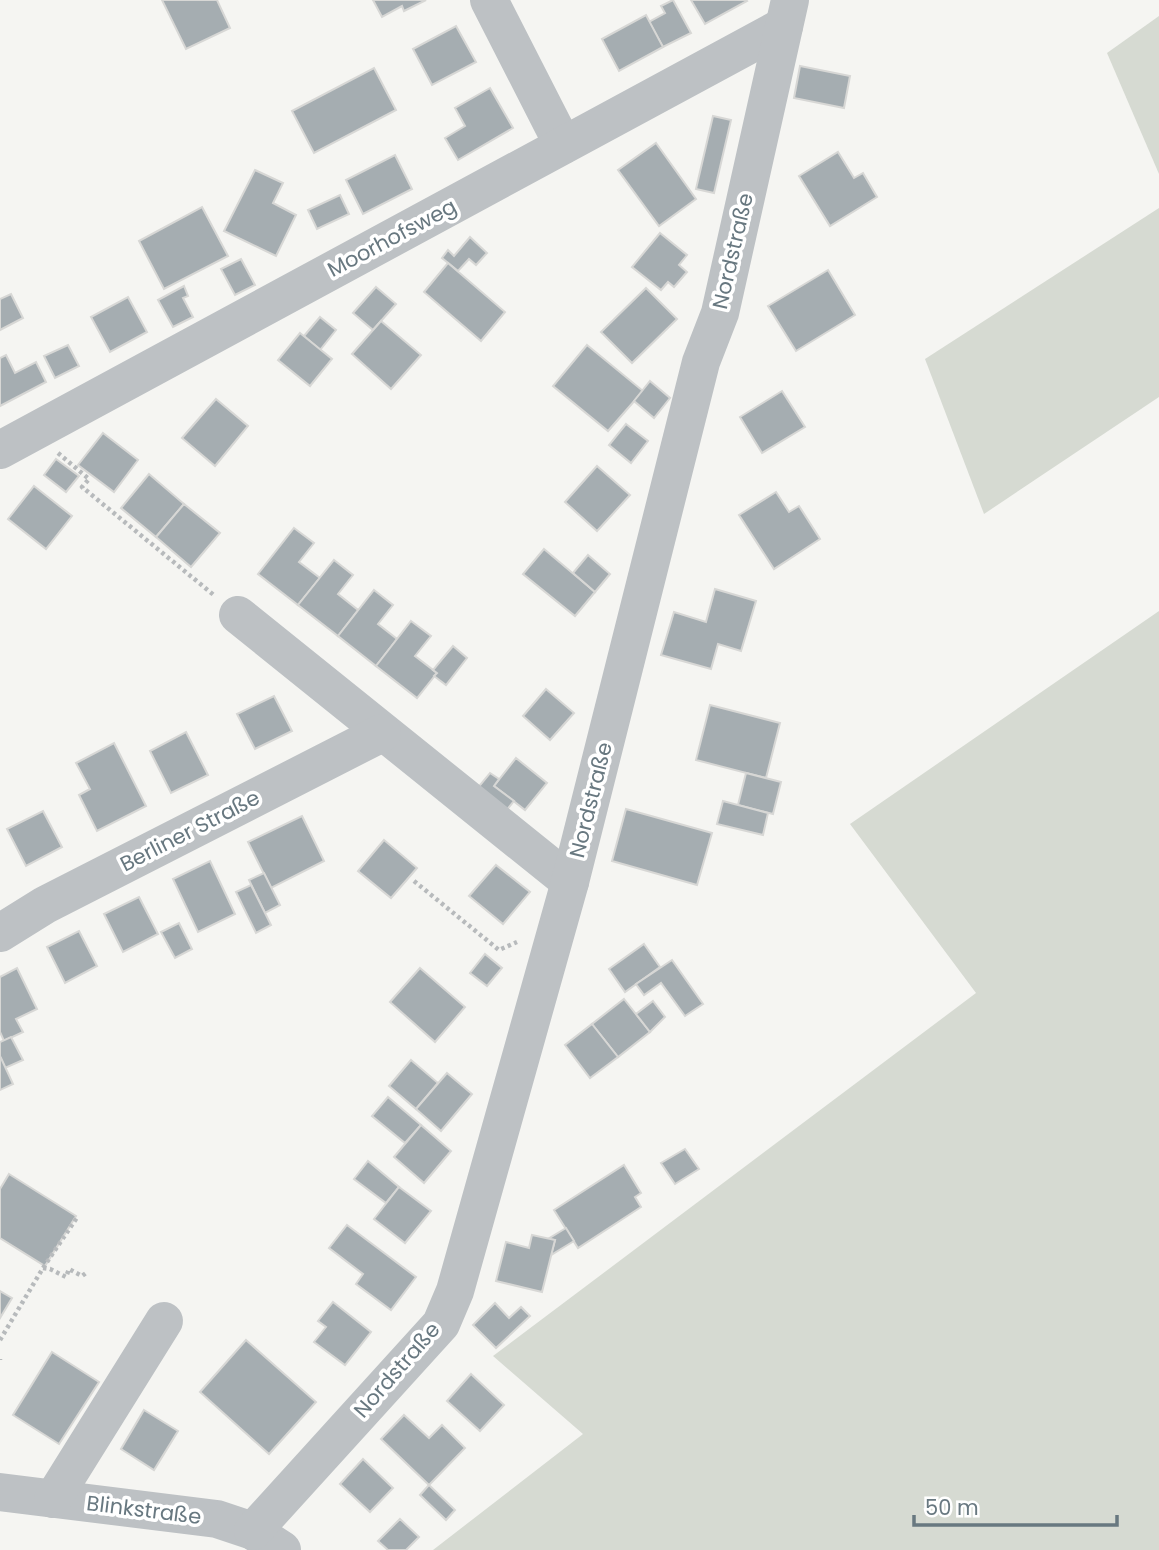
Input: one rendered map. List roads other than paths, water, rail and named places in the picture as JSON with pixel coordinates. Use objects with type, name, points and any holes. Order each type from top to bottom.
[{"type":"street","points":[[489,0],[563,145]]},
{"type":"street","name":"Moorhofsweg","points":[[0,450],[563,145],[787,13]]},
{"type":"street","name":"Nordstraße","points":[[267,1540],[441,1324],[465,1262],[570,882],[701,362],[720,313],[787,13]]},
{"type":"street","points":[[238,615],[570,882]]},
{"type":"street","name":"Berliner Straße","points":[[0,933],[45,905],[382,733]]},
{"type":"street","points":[[53,1499],[164,1321]]},
{"type":"street","name":"Blinkstraße","points":[[0,1492],[217,1519],[267,1540]]}]
